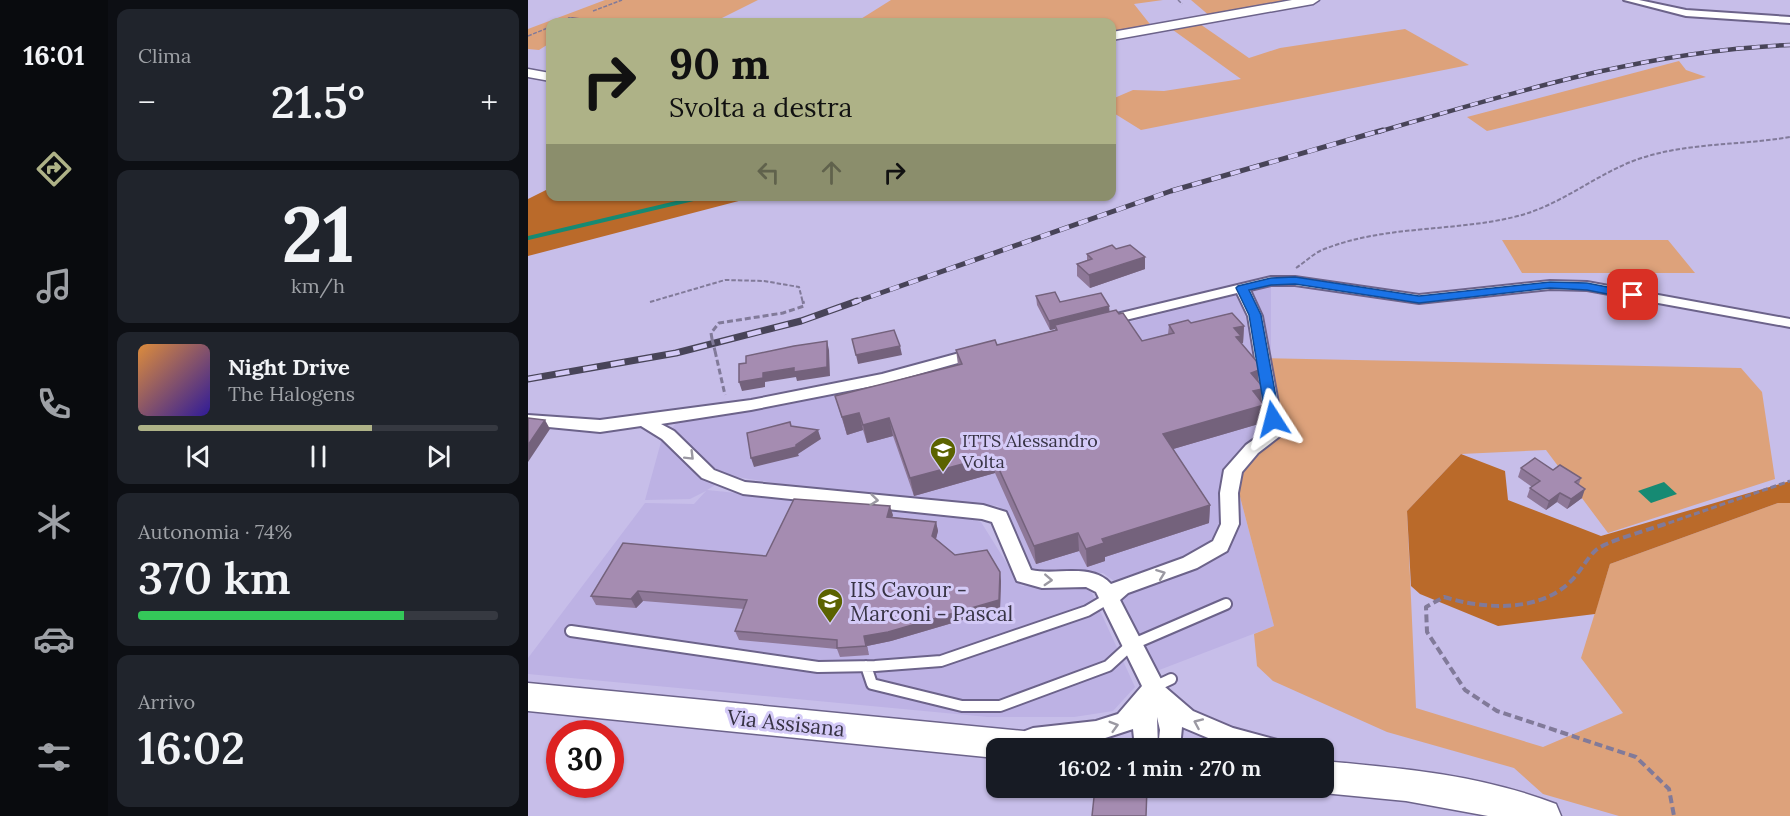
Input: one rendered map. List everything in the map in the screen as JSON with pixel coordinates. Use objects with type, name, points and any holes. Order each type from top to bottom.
[{"type":"main road","points":[[1116,35],[1313,0]]},
{"type":"main road","points":[[528,73],[546,76]]},
{"type":"main road","name":"Via Assisana","points":[[528,697],[986,744]]},
{"type":"main road","points":[[1334,778],[1368,780],[1482,798],[1543,816]]},
{"type":"street","points":[[1628,0],[1686,13],[1790,20]]},
{"type":"street","points":[[1093,324],[1271,281],[1295,281],[1419,299],[1550,285],[1587,286],[1790,323]]},
{"type":"street","points":[[1109,598],[1121,587],[1181,566],[1220,546],[1230,524],[1229,493],[1233,470],[1252,449],[1271,436],[1273,419],[1255,315],[1242,288]]},
{"type":"street","points":[[528,420],[600,426],[728,408],[883,379],[991,350]]},
{"type":"street","points":[[644,420],[668,435],[708,474],[743,488],[983,512],[999,517],[1006,531],[1014,560],[1024,576],[1042,580],[1089,579],[1103,586],[1131,645],[1162,683],[1171,725],[1170,738]]},
{"type":"street","points":[[951,741],[1015,740],[1096,731],[1125,722],[1162,683]]},
{"type":"street","points":[[1144,738],[1144,716],[1162,683]]},
{"type":"street","points":[[1162,683],[1157,694],[1185,718],[1231,738]]},
{"type":"street","points":[[1334,769],[1368,780]]},
{"type":"lane","points":[[571,632],[818,667],[866,666],[941,661],[1087,611],[1109,598]]},
{"type":"lane","points":[[866,666],[873,684],[962,706],[1000,706],[1108,666],[1131,645],[1226,604]]},
{"type":"path","points":[[1178,0],[1182,4]]},
{"type":"path","points":[[528,36],[546,29]]},
{"type":"path","points":[[1271,281],[1292,271],[1321,251],[1378,235],[1454,228],[1517,216],[1579,190],[1633,161],[1683,148],[1790,137]]},
{"type":"path","points":[[650,302],[694,287],[725,280],[764,281],[799,287],[804,306],[783,313],[719,323],[711,333],[728,408]]},
{"type":"path","points":[[1674,816],[1670,789],[1636,757],[1497,711],[1465,690],[1427,632],[1426,607],[1444,597],[1471,605],[1530,604],[1557,594],[1572,581],[1597,548],[1790,481]]},
{"type":"shaded area","points":[[605,0],[758,0],[722,18],[557,18]]},
{"type":"shaded area","points":[[891,0],[1163,0],[1134,4],[1153,28],[1116,35],[1116,18],[862,18]]},
{"type":"shaded area","points":[[1191,0],[1313,0],[1211,17]]},
{"type":"shaded area","points":[[546,22],[546,46],[539,50],[528,49],[528,29]]},
{"type":"shaded area","points":[[1200,24],[1249,58],[1280,48],[1405,29],[1469,65],[1141,130],[1116,114],[1116,97],[1133,90],[1164,91],[1241,79],[1173,30]]},
{"type":"shaded area","points":[[1679,61],[1686,70],[1706,77],[1487,131],[1467,117]]},
{"type":"shaded area","points":[[546,190],[546,201],[739,201],[528,256],[528,199]]},
{"type":"shaded area","points":[[1502,240],[1668,240],[1695,273],[1522,273]]},
{"type":"shaded area","points":[[1271,281],[1271,436],[1233,470],[1274,626],[1154,672],[1126,613],[1114,581],[1103,573],[1040,572],[1028,569],[1004,512],[998,506],[794,486],[730,476],[707,490],[955,515],[981,522],[1021,586],[1090,589],[1135,687],[1113,711],[1074,717],[988,717],[528,674],[528,658],[645,503],[694,504],[706,491],[690,499],[645,500],[661,442],[677,422],[868,388],[1244,293]]},
{"type":"shaded area","points":[[1262,358],[1741,368],[1762,392],[1775,479],[1608,533],[1546,450],[1461,454],[1407,511],[1416,708],[1543,747],[1623,713],[1581,658],[1610,564],[1778,503],[1790,503],[1790,816],[1619,816],[1543,794],[1514,768],[1387,732],[1273,681],[1257,666],[1254,634],[1274,626],[1233,470],[1271,435]]},
{"type":"shaded area","points":[[1461,454],[1505,471],[1508,500],[1601,536],[1790,481],[1790,503],[1778,503],[1610,564],[1595,614],[1498,626],[1420,594],[1411,586],[1407,511]]},
{"type":"shaded area","points":[[1664,482],[1677,494],[1651,503],[1638,491]]},
{"type":"building","points":[[1112,245],[1116,249],[1130,245],[1145,257],[1089,275],[1077,264],[1092,259],[1087,254]]},
{"type":"building","points":[[1055,292],[1060,302],[1101,293],[1109,306],[1049,321],[1036,296]]},
{"type":"building","points":[[1116,310],[1119,314],[1123,313],[1142,341],[1174,333],[1169,325],[1188,320],[1191,323],[1232,313],[1244,326],[1234,328],[1241,336],[1236,337],[1258,363],[1259,370],[1251,373],[1262,389],[1253,391],[1264,405],[1163,434],[1210,505],[1102,539],[1104,543],[1086,549],[1078,533],[1034,546],[993,456],[910,478],[889,418],[863,425],[859,413],[842,417],[835,396],[962,364],[956,350],[995,340],[997,345],[1057,330],[1055,325]]},
{"type":"building","points":[[894,330],[900,346],[856,355],[852,339]]},
{"type":"building","points":[[827,341],[827,367],[794,372],[794,368],[763,373],[763,378],[739,382],[739,364],[746,363],[746,356]]},
{"type":"building","points":[[528,418],[545,420],[528,445]]},
{"type":"building","points":[[790,422],[791,426],[818,430],[796,447],[751,458],[747,433]]},
{"type":"building","points":[[1535,458],[1553,470],[1560,465],[1581,478],[1575,482],[1585,489],[1571,499],[1560,493],[1549,501],[1530,488],[1540,481],[1521,468]]},
{"type":"building","points":[[794,499],[890,506],[887,517],[936,522],[932,536],[955,555],[987,550],[1000,572],[999,600],[888,632],[864,636],[866,646],[837,648],[837,640],[735,631],[747,600],[638,591],[631,599],[591,596],[623,543],[766,556]]},
{"type":"building","points":[[1094,798],[1147,798],[1146,816],[1092,816]]},
{"type":"waterway","points":[[528,238],[685,201]]},
{"type":"railway","points":[[1378,132],[1531,88],[1632,65],[1736,49],[1790,45]]},
{"type":"railway","points":[[852,303],[1171,191],[1383,130]]},
{"type":"railway","points":[[528,379],[676,353],[801,321],[857,301]]},
{"type":"place","name":"ITTS Alessandro Volta","points":[[943,473]]},
{"type":"place","name":"IIS Cavour - Marconi - Pascal","points":[[830,624]]},
{"type":"route","points":[[1273,419],[1255,315],[1242,288],[1271,281],[1295,281],[1419,299],[1484,294],[1550,285],[1587,286],[1633,295]]}]
